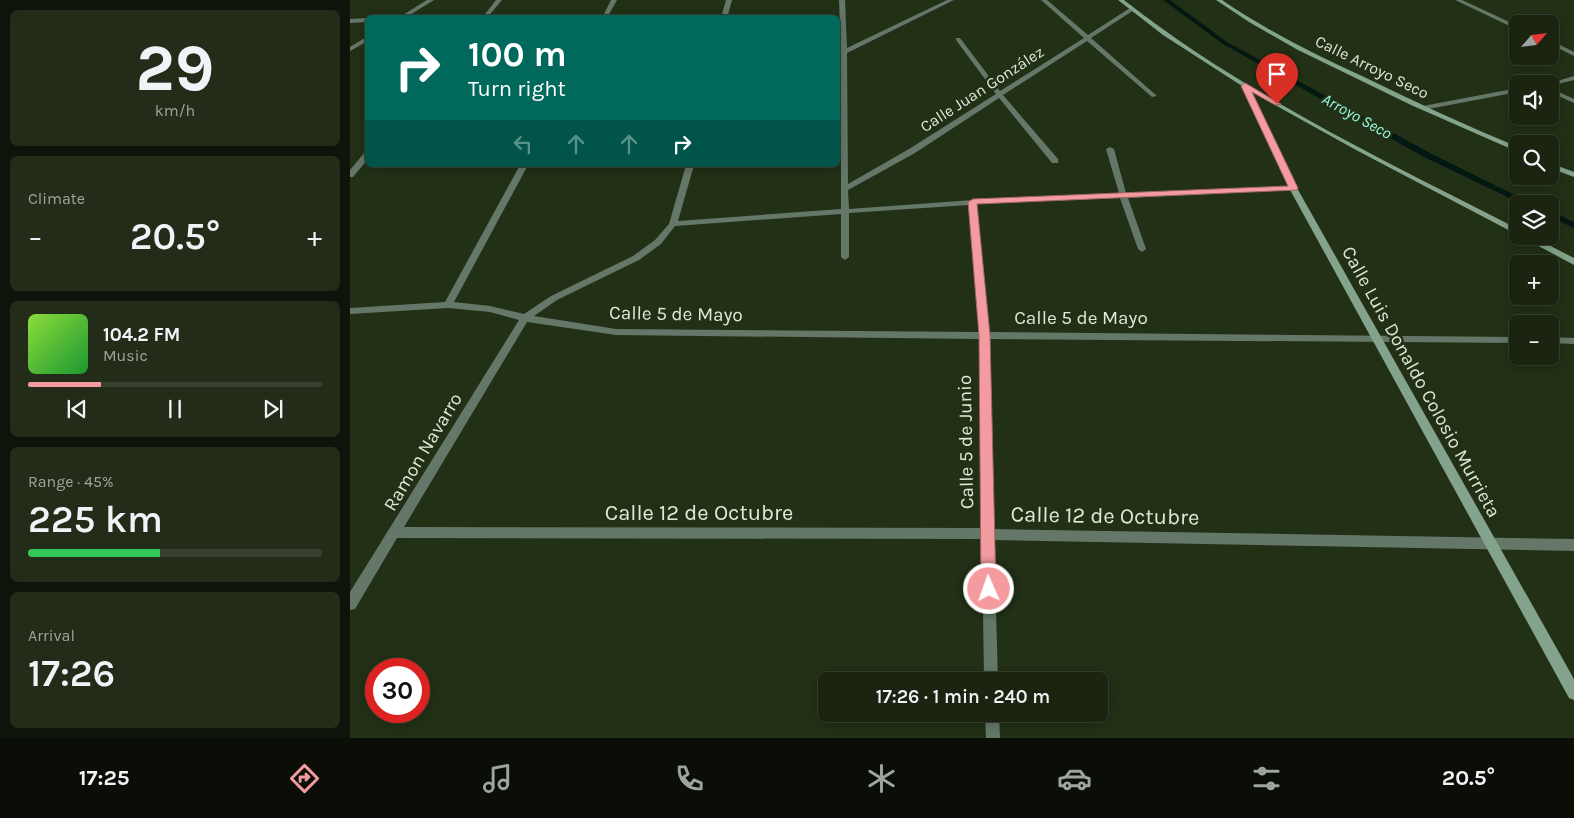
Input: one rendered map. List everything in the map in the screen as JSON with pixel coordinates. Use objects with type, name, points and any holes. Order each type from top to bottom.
[{"type":"street","points":[[405,15],[431,0]]},
{"type":"street","points":[[486,15],[499,0]]},
{"type":"street","points":[[606,15],[614,0]]},
{"type":"street","points":[[725,15],[729,0]]},
{"type":"street","points":[[842,0],[846,210],[845,257]]},
{"type":"street","points":[[844,52],[951,0]]},
{"type":"street","points":[[1044,0],[1154,96]]},
{"type":"street","points":[[1121,0],[1205,61],[1245,86],[1359,150],[1509,228]]},
{"type":"street","name":"Calle Arroyo Seco","points":[[1219,0],[1258,25],[1314,56],[1423,108],[1509,146]]},
{"type":"street","points":[[1458,0],[1509,24]]},
{"type":"street","name":"Calle Juan González","points":[[845,189],[912,151],[1132,9]]},
{"type":"street","points":[[350,21],[365,20]]},
{"type":"street","points":[[958,39],[1000,94],[1056,161]]},
{"type":"street","points":[[350,49],[365,40]]},
{"type":"street","points":[[1559,46],[1574,54]]},
{"type":"street","points":[[1559,82],[1574,78]]},
{"type":"street","name":"Calle Luis Donaldo Colosio Murrieta","points":[[1245,86],[1294,188],[1574,693]]},
{"type":"street","points":[[1423,108],[1509,92]]},
{"type":"street","points":[[1559,94],[1574,101]]},
{"type":"street","points":[[1110,149],[1123,195],[1142,249]]},
{"type":"street","points":[[350,175],[365,158]]},
{"type":"street","points":[[448,305],[523,167]]},
{"type":"street","points":[[525,318],[554,298],[636,258],[658,242],[673,224],[689,167]]},
{"type":"street","points":[[1559,168],[1574,175]]},
{"type":"street","points":[[673,224],[973,202],[1294,188]]},
{"type":"street","name":"Calle 5 de Junio","points":[[973,202],[984,335],[991,672]]},
{"type":"street","points":[[1541,245],[1574,262]]},
{"type":"street","name":"Calle 5 de Mayo","points":[[350,311],[448,305],[490,309],[525,318],[616,332],[1375,337],[1509,340]]},
{"type":"street","name":"Ramon Navarro","points":[[350,604],[525,318]]},
{"type":"street","points":[[1559,340],[1574,341]]},
{"type":"street","name":"Calle 12 de Octubre","points":[[394,532],[987,534],[1574,544]]},
{"type":"street","points":[[992,722],[993,738]]},
{"type":"waterway","name":"Arroyo Seco","points":[[1166,0],[1225,43],[1427,155],[1510,195]]},
{"type":"waterway","name":"Arroyo Seco","points":[[1559,218],[1574,225]]},
{"type":"route","points":[[989,589],[984,335],[973,202],[1294,188],[1245,86],[1277,104]]}]
